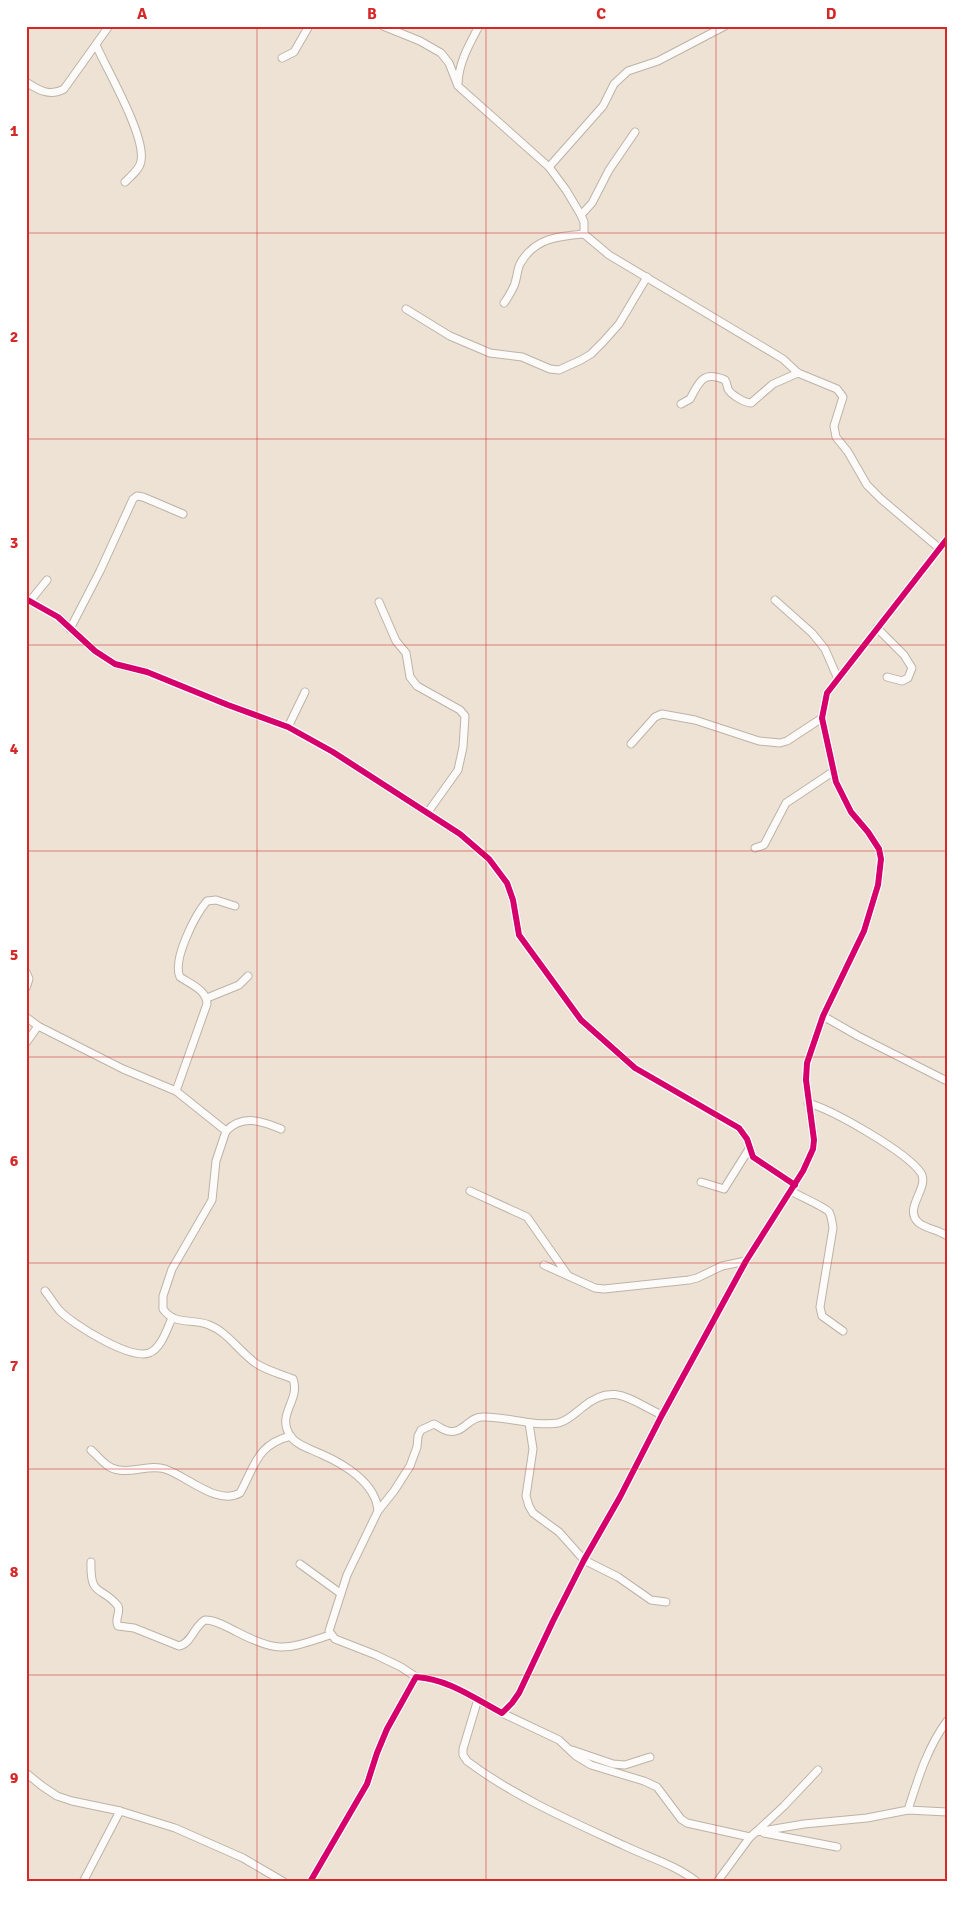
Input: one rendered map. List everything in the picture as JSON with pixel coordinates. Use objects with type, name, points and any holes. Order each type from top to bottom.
[{"type":"street","points":[[26,82],[46,92],[59,92],[69,83],[109,26]]},
{"type":"street","points":[[282,58],[294,52],[309,26]]},
{"type":"street","points":[[383,26],[420,41],[441,53],[449,63],[458,86],[549,167],[581,215],[584,222],[584,234]]},
{"type":"street","points":[[458,86],[458,71],[478,26]]},
{"type":"street","points":[[549,167],[603,106],[614,84],[628,72],[658,61],[724,26]]},
{"type":"street","points":[[96,45],[135,127],[141,150],[139,167],[125,182]]},
{"type":"street","points":[[581,215],[592,203],[609,170],[635,132]]},
{"type":"street","points":[[504,303],[514,286],[520,264],[528,254],[546,240],[559,236],[584,234],[609,255],[783,359],[798,373],[837,389],[842,394],[842,403],[837,412],[834,426],[836,436],[848,452],[867,485],[939,548]]},
{"type":"street","points":[[406,309],[450,336],[490,353],[522,357],[550,370],[558,370],[591,354],[603,342],[619,324],[647,277]]},
{"type":"street","points":[[681,404],[690,400],[698,384],[705,379],[714,377],[725,380],[728,389],[745,402],[751,404],[773,384],[798,373]]},
{"type":"street","points":[[70,629],[100,571],[132,499],[137,496],[144,497],[183,514]]},
{"type":"street","points":[[502,1712],[519,1693],[584,1560],[620,1498],[662,1414],[746,1261],[793,1188],[810,1156],[814,1140],[808,1103],[807,1063],[824,1016],[864,931],[878,885],[881,859],[879,849],[851,812],[836,782],[822,718],[827,693],[947,539]]},
{"type":"street","points":[[47,580],[28,600],[58,617],[95,651],[120,666],[147,672],[288,727],[333,752],[428,812],[460,834],[489,859],[507,883],[513,900],[519,935],[581,1020],[635,1068],[739,1128],[747,1139],[755,1158],[793,1188],[829,1212],[833,1228],[820,1306],[822,1316],[843,1331]]},
{"type":"street","points":[[775,600],[812,633],[825,649],[838,679]]},
{"type":"street","points":[[379,602],[396,641],[406,653],[409,672],[413,681],[417,686],[460,710],[465,716],[463,747],[458,770],[428,812]]},
{"type":"street","points":[[877,628],[904,655],[912,668],[908,678],[902,681],[887,677]]},
{"type":"street","points":[[288,727],[305,692]]},
{"type":"street","points":[[631,744],[655,717],[662,714],[694,720],[752,739],[780,743],[788,741],[822,718]]},
{"type":"street","points":[[755,848],[764,845],[786,803],[834,771]]},
{"type":"street","points":[[176,1091],[208,1004],[208,998],[204,992],[180,977],[178,968],[182,953],[195,918],[207,901],[216,900],[235,906]]},
{"type":"street","points":[[26,972],[29,979],[26,988]]},
{"type":"street","points":[[208,998],[238,985],[248,976]]},
{"type":"street","points":[[824,1016],[858,1036],[947,1081]]},
{"type":"street","points":[[26,1017],[38,1026],[123,1069],[176,1091],[226,1131]]},
{"type":"street","points":[[26,1043],[38,1026]]},
{"type":"street","points":[[808,1103],[842,1117],[913,1164],[923,1180],[914,1208],[915,1216],[919,1223],[947,1236]]},
{"type":"street","points":[[281,1130],[261,1121],[246,1121],[234,1123],[226,1131],[216,1161],[212,1200],[179,1256],[166,1284],[163,1296],[163,1309],[172,1318],[186,1322],[208,1324],[218,1329],[256,1364],[293,1379],[296,1390],[286,1414],[285,1424],[291,1436],[301,1445],[346,1467],[366,1483],[377,1503],[378,1511]]},
{"type":"street","points":[[701,1182],[724,1189],[750,1149]]},
{"type":"street","points":[[470,1191],[527,1217],[568,1274]]},
{"type":"street","points":[[544,1265],[568,1274],[595,1288],[604,1289],[689,1280],[722,1266],[746,1261]]},
{"type":"street","points":[[45,1291],[60,1311],[79,1326],[123,1350],[141,1354],[148,1354],[158,1345],[172,1318]]},
{"type":"street","points":[[330,1635],[330,1625],[347,1575],[378,1511],[410,1466],[417,1447],[420,1430],[434,1424],[448,1431],[457,1430],[473,1419],[481,1417],[530,1425],[557,1423],[565,1421],[589,1401],[610,1393],[626,1396],[662,1414]]},
{"type":"street","points":[[530,1425],[532,1464],[527,1482],[526,1496],[529,1506],[538,1517],[559,1532],[584,1560],[618,1577],[651,1600],[666,1602]]},
{"type":"street","points":[[91,1450],[106,1464],[118,1470],[152,1467],[164,1469],[217,1494],[234,1496],[240,1493],[260,1454],[276,1439],[291,1436]]},
{"type":"street","points":[[91,1562],[92,1584],[118,1606],[120,1612],[117,1620],[118,1626],[134,1628],[179,1646],[186,1644],[200,1622],[204,1620],[216,1622],[259,1644],[282,1648],[300,1645],[330,1635],[401,1667],[416,1677],[432,1678],[460,1689],[559,1740],[576,1756],[591,1765],[644,1781],[656,1787],[687,1824],[837,1847]]},
{"type":"street","points":[[300,1564],[340,1593]]},
{"type":"street","points":[[310,1882],[367,1784],[376,1753],[416,1677]]},
{"type":"street","points":[[478,1699],[463,1749],[463,1755],[467,1761],[487,1776],[525,1799],[636,1851],[674,1866],[697,1882]]},
{"type":"street","points":[[908,1810],[924,1761],[937,1734],[947,1721]]},
{"type":"street","points":[[569,1749],[613,1764],[625,1765],[650,1758]]},
{"type":"street","points":[[718,1882],[755,1833],[818,1770]]},
{"type":"street","points":[[26,1772],[57,1796],[72,1801],[120,1810],[175,1828],[243,1858],[284,1882]]},
{"type":"street","points":[[83,1882],[120,1810]]},
{"type":"street","points":[[755,1833],[804,1824],[867,1818],[908,1810],[947,1812]]},
{"type":"cycle path","points":[[310,1882],[367,1784],[387,1729],[416,1677],[450,1685],[502,1713],[519,1693],[584,1560],[620,1497],[662,1415],[746,1261],[803,1171],[813,1149],[814,1140],[806,1080],[807,1063],[823,1016],[864,931],[878,885],[881,859],[879,849],[851,812],[836,782],[822,718],[827,693],[947,539]]},
{"type":"cycle path","points":[[26,599],[58,617],[95,651],[115,664],[147,672],[288,727],[333,752],[460,834],[489,859],[507,883],[513,900],[519,935],[581,1020],[635,1068],[739,1128],[747,1139],[753,1157],[795,1185]]}]
